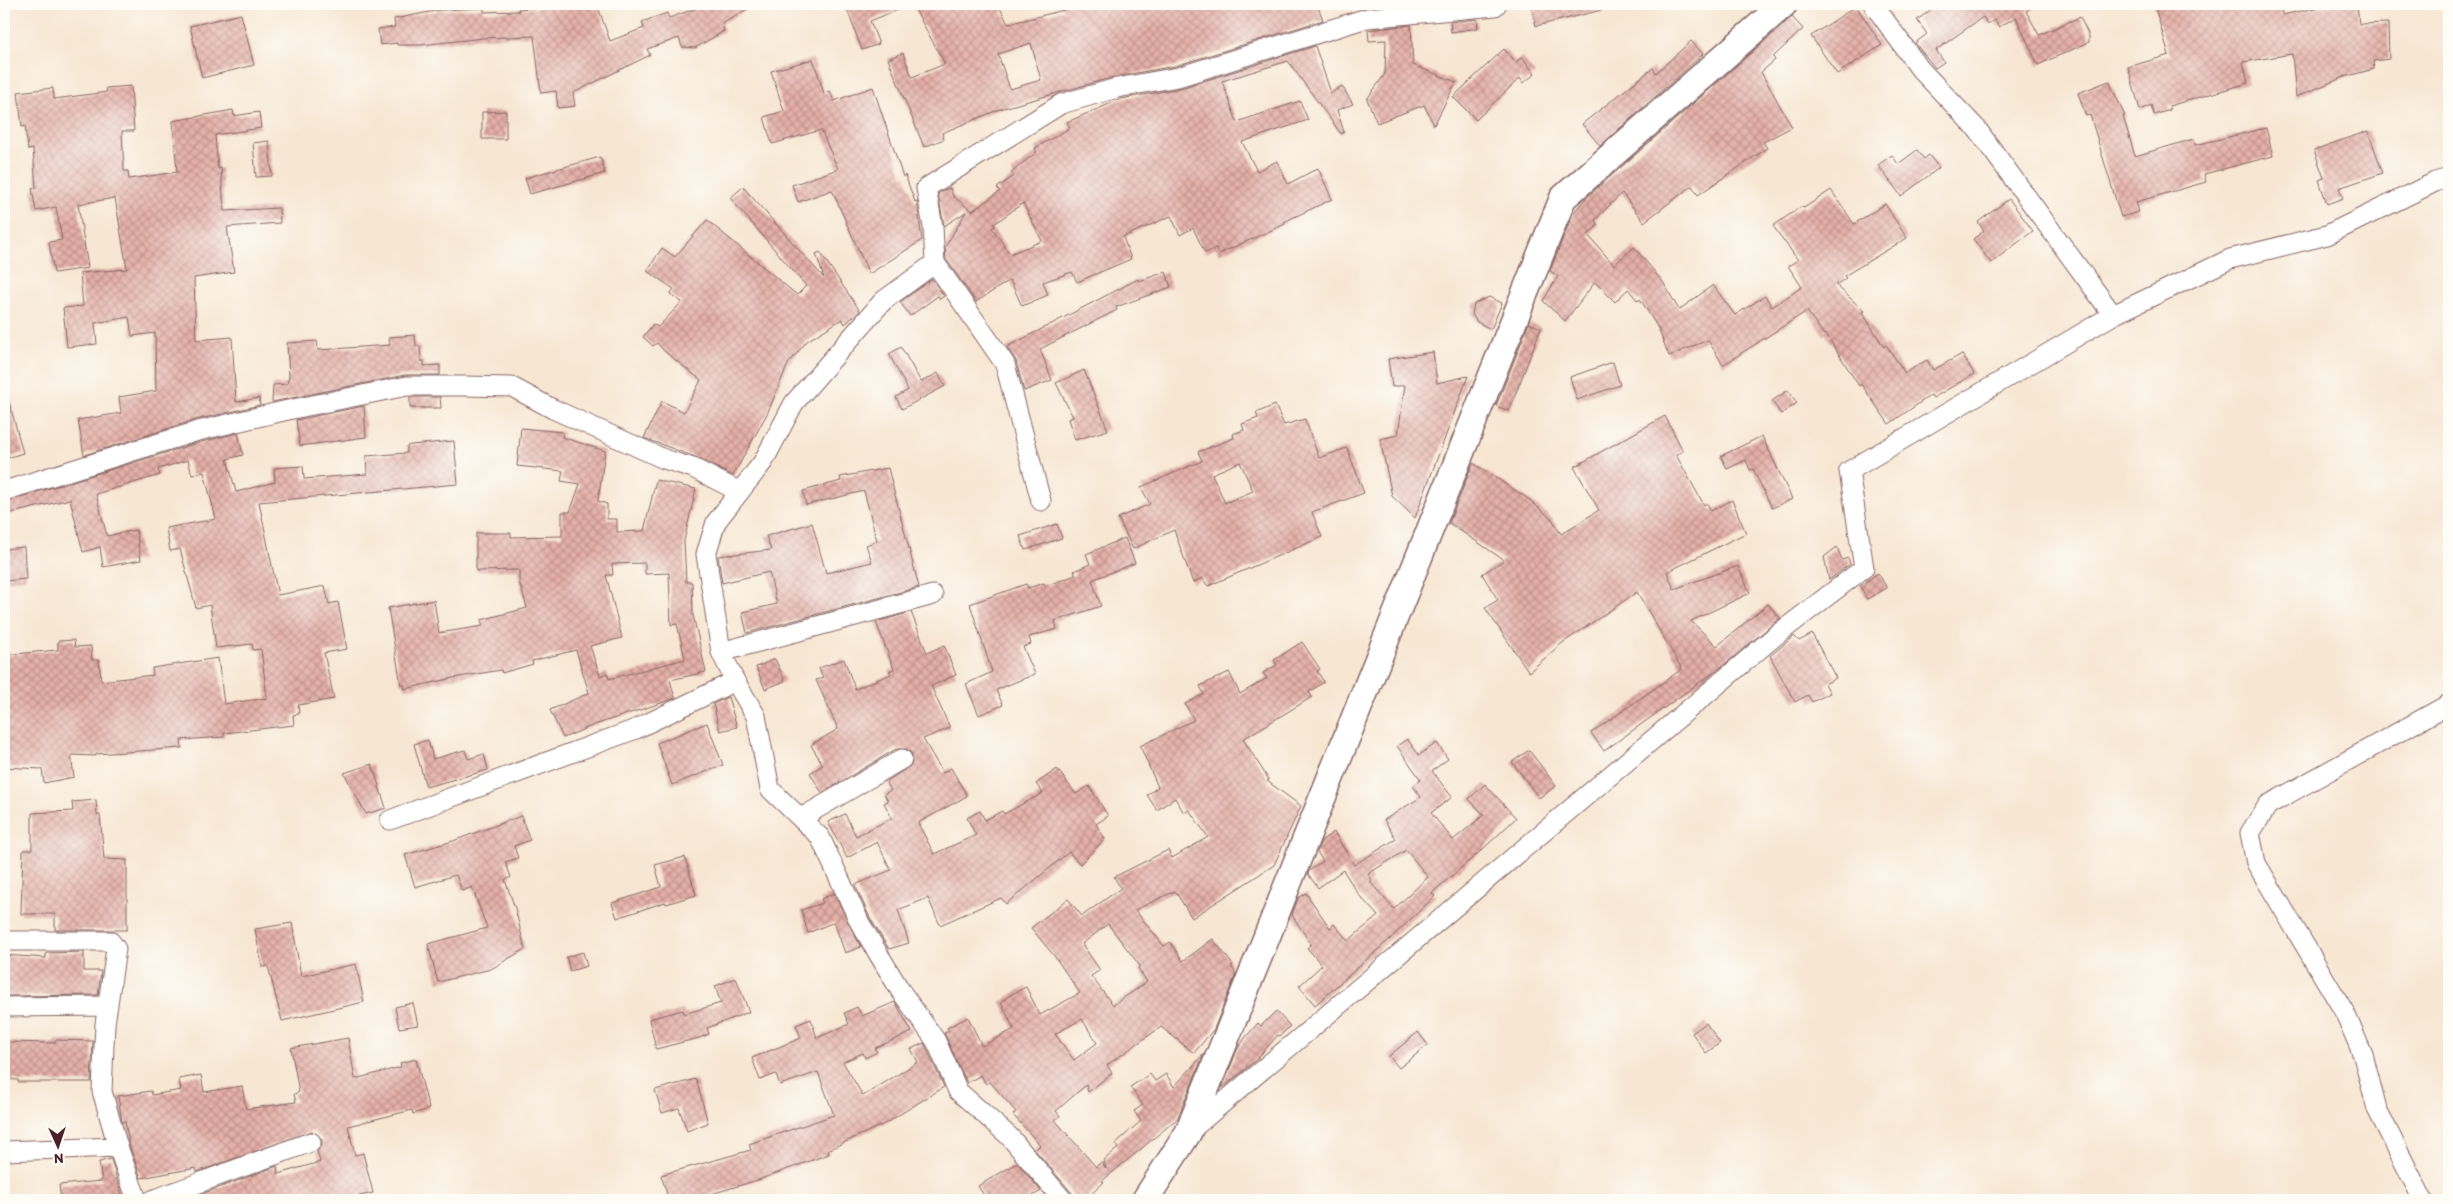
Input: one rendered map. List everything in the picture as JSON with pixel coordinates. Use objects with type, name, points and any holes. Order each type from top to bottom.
[{"type":"street","points":[[1041,501],[1005,364],[935,263],[933,227],[926,188],[1061,104],[1117,88],[1178,77],[1367,18],[1495,6],[1497,4]]},
{"type":"street","points":[[1145,1200],[1188,1133],[1563,198],[1784,4]]},
{"type":"street","points":[[1873,4],[1920,69],[1978,129],[2113,315]]},
{"type":"street","points":[[1188,1133],[1774,637],[1864,568],[1849,471],[2113,315],[2230,259],[2327,235],[2435,182],[2449,178]]},
{"type":"street","points":[[935,263],[883,301],[794,403],[763,462],[716,522],[706,554],[721,652],[735,681],[756,716],[770,788],[820,838],[860,923],[900,990],[936,1041],[958,1090],[1010,1137],[1063,1200]]},
{"type":"street","points":[[4,491],[198,431],[288,410],[407,386],[464,386],[512,387],[664,459],[693,468],[740,492]]},
{"type":"street","points":[[721,652],[933,595]]},
{"type":"street","points":[[390,820],[636,729],[735,681]]},
{"type":"street","points":[[2423,1200],[2377,1109],[2362,1055],[2345,1013],[2256,863],[2250,834],[2268,805],[2449,704]]},
{"type":"street","points":[[801,818],[902,759]]},
{"type":"street","points":[[4,940],[110,941],[116,949],[105,1024],[102,1091],[136,1200]]},
{"type":"street","points":[[4,1007],[108,1006]]},
{"type":"street","points":[[152,1200],[311,1142]]},
{"type":"street","points":[[4,1151],[118,1147]]},
{"type":"building","points":[[597,4],[610,41],[644,28],[642,22],[667,13],[669,18],[708,4],[756,4],[722,24],[724,31],[695,48],[682,47],[679,38],[647,49],[650,55],[573,93],[575,106],[558,108],[556,91],[541,93],[534,36],[483,38],[421,45],[397,45],[397,43],[380,45],[378,29],[395,27],[394,19],[440,10],[484,8],[484,12],[519,11],[518,9]]},
{"type":"building","points":[[845,4],[910,5],[870,21],[879,44],[862,50]]},
{"type":"building","points":[[912,4],[998,4],[1008,24],[1064,10],[1061,4],[1317,4],[1323,20],[1175,66],[1114,77],[1000,109],[942,133],[944,139],[924,147],[888,59],[903,53],[912,77],[945,64]],"holes":[[[1031,43],[1041,80],[1010,89],[998,54]]]},
{"type":"building","points":[[1531,4],[1601,4],[1602,10],[1536,26]]},
{"type":"building","points":[[1939,4],[2039,4],[2026,11],[2039,35],[2080,17],[2089,36],[2089,42],[2038,65],[2016,17],[1999,27],[1995,20],[1987,24],[1983,17],[1936,50],[1944,62],[1935,68],[1915,43],[1927,34],[1917,20]]},
{"type":"building","points":[[2154,4],[2281,4],[2282,15],[2334,4],[2357,4],[2359,24],[2388,23],[2389,59],[2373,61],[2374,69],[2344,77],[2296,97],[2292,54],[2243,62],[2248,83],[2169,106],[2170,110],[2154,115],[2151,105],[2140,110],[2128,67],[2169,55]]},
{"type":"building","points":[[1856,6],[1882,45],[1837,74],[1811,36]]},
{"type":"building","points":[[241,14],[254,65],[202,78],[190,26]]},
{"type":"building","points":[[1792,17],[1803,29],[1773,57],[1775,60],[1761,72],[1792,127],[1763,142],[1767,148],[1698,195],[1692,186],[1644,222],[1622,193],[1595,220],[1598,225],[1588,235],[1614,265],[1634,247],[1663,282],[1679,310],[1713,285],[1735,315],[1765,296],[1772,307],[1802,287],[1788,266],[1798,260],[1773,226],[1802,206],[1804,208],[1831,190],[1854,224],[1885,204],[1907,238],[1844,276],[1846,278],[1836,285],[1864,311],[1862,312],[1884,347],[1886,345],[1905,373],[1927,360],[1933,370],[1962,354],[1974,374],[1933,398],[1931,395],[1889,424],[1861,384],[1859,386],[1826,334],[1824,335],[1807,311],[1723,365],[1708,340],[1669,356],[1658,328],[1640,299],[1638,301],[1628,289],[1615,302],[1595,282],[1565,321],[1543,301],[1558,276],[1550,271],[1573,213],[1586,198]]},
{"type":"building","points":[[1477,19],[1478,28],[1451,32],[1450,22]]},
{"type":"building","points":[[1411,25],[1413,65],[1456,82],[1434,125],[1424,105],[1377,123],[1367,99],[1385,74],[1386,40],[1369,41],[1368,30]]},
{"type":"building","points":[[1691,41],[1703,54],[1600,146],[1582,124],[1653,68],[1656,73]]},
{"type":"building","points":[[1315,46],[1331,93],[1342,86],[1353,104],[1337,110],[1344,132],[1341,134],[1288,61],[1222,81],[1237,122],[1300,101],[1308,120],[1242,142],[1257,171],[1277,161],[1288,184],[1318,168],[1332,199],[1284,222],[1285,224],[1219,254],[1216,248],[1205,253],[1193,228],[1180,235],[1171,216],[1123,237],[1131,259],[1077,282],[1072,272],[1043,282],[1048,295],[1022,306],[1010,280],[976,302],[946,259],[945,247],[966,212],[944,226],[938,194],[950,188],[953,196],[972,211],[1000,191],[997,188],[1014,176],[1011,172],[1037,152],[1035,148],[1070,128],[1067,122],[1121,99],[1181,88]],"holes":[[[1023,203],[1042,241],[1010,254],[992,228],[995,226],[994,224]]]},
{"type":"building","points":[[1504,49],[1516,62],[1522,57],[1535,74],[1523,83],[1520,78],[1476,120],[1453,97]]},
{"type":"building","points":[[813,59],[824,93],[830,91],[834,101],[873,87],[903,177],[905,175],[915,202],[917,201],[922,240],[869,274],[832,190],[798,202],[792,185],[838,169],[821,130],[772,144],[764,117],[784,111],[771,71]]},
{"type":"building","points":[[2109,81],[2125,116],[2123,116],[2135,156],[2194,139],[2195,145],[2266,128],[2273,156],[2204,174],[2206,182],[2136,202],[2139,212],[2121,217],[2090,115],[2086,116],[2078,93]]},
{"type":"building","points":[[131,86],[134,131],[122,131],[124,171],[128,171],[129,179],[177,172],[173,121],[233,110],[234,116],[259,112],[261,128],[215,135],[218,169],[221,168],[224,211],[279,208],[280,223],[227,227],[234,272],[194,278],[196,340],[232,337],[236,402],[259,398],[260,405],[195,420],[84,455],[78,420],[121,413],[119,397],[156,391],[155,333],[132,336],[129,317],[95,323],[97,344],[67,347],[63,308],[83,306],[80,273],[127,269],[115,198],[78,204],[88,268],[54,273],[49,242],[62,240],[56,207],[36,211],[32,189],[36,188],[33,149],[28,150],[25,126],[22,127],[18,92],[53,88],[54,99],[107,92],[106,88]]},
{"type":"building","points":[[506,111],[506,139],[482,139],[482,112]]},
{"type":"building","points":[[2368,131],[2383,173],[2339,188],[2343,198],[2327,204],[2319,180],[2324,178],[2314,150]]},
{"type":"building","points":[[269,141],[272,176],[256,177],[253,143]]},
{"type":"building","points":[[1917,150],[1924,159],[1929,155],[1939,168],[1901,196],[1878,165],[1892,155],[1898,164]]},
{"type":"building","points":[[600,157],[605,173],[530,194],[525,178]]},
{"type":"building","points":[[743,187],[824,278],[816,254],[820,252],[860,311],[845,324],[842,319],[807,341],[788,364],[768,412],[733,476],[698,458],[644,438],[662,401],[684,412],[701,380],[664,351],[657,343],[653,346],[643,337],[653,324],[658,327],[682,302],[670,294],[674,289],[647,271],[662,248],[675,257],[707,220],[797,295],[806,286],[730,198]]},
{"type":"building","points":[[2009,199],[2033,231],[1991,263],[1973,239],[1984,231],[1978,222]]},
{"type":"building","points":[[1166,272],[1171,287],[1116,307],[1117,310],[1040,349],[1052,380],[1024,391],[1016,361],[1007,347],[1138,279],[1139,281]]},
{"type":"building","points":[[932,279],[944,296],[940,299],[938,296],[910,316],[900,302]]},
{"type":"building","points":[[1489,297],[1502,303],[1491,329],[1477,322],[1472,314],[1474,304]]},
{"type":"building","points":[[1529,323],[1541,328],[1509,411],[1496,406]]},
{"type":"building","points":[[415,335],[416,346],[420,346],[421,361],[424,361],[424,366],[440,365],[440,375],[405,375],[272,402],[273,385],[287,384],[289,376],[287,343],[317,341],[318,350],[390,345],[389,337]]},
{"type":"building","points":[[901,347],[921,382],[938,373],[945,386],[902,409],[896,397],[908,390],[889,354]]},
{"type":"building","points":[[1433,352],[1437,383],[1468,376],[1415,518],[1392,496],[1380,439],[1398,435],[1405,385],[1392,387],[1388,359]]},
{"type":"building","points":[[1613,362],[1620,385],[1577,400],[1570,377]]},
{"type":"building","points":[[1084,370],[1108,430],[1075,440],[1068,419],[1073,417],[1056,383]]},
{"type":"building","points":[[1788,390],[1797,403],[1781,414],[1772,401]]},
{"type":"building","points":[[410,397],[440,397],[441,408],[410,408]]},
{"type":"building","points":[[9,401],[23,453],[4,459],[4,402]]},
{"type":"building","points":[[1275,405],[1284,425],[1305,419],[1319,458],[1347,448],[1364,493],[1312,512],[1322,537],[1208,586],[1202,578],[1193,583],[1174,530],[1133,549],[1118,518],[1150,504],[1141,487],[1202,461],[1198,452],[1234,438],[1233,434],[1244,430],[1242,424],[1258,418],[1256,413]],"holes":[[[1240,462],[1253,491],[1225,503],[1212,474]]]},
{"type":"building","points":[[364,406],[366,437],[300,446],[296,420]]},
{"type":"building","points":[[1665,416],[1683,451],[1676,455],[1704,505],[1707,503],[1711,511],[1732,500],[1746,533],[1667,572],[1674,589],[1738,566],[1750,593],[1691,621],[1717,646],[1768,604],[1780,618],[1728,662],[1604,751],[1591,733],[1682,669],[1637,592],[1561,644],[1529,672],[1485,608],[1498,600],[1482,574],[1504,560],[1449,523],[1473,463],[1527,498],[1552,519],[1561,534],[1599,510],[1574,467]]},
{"type":"building","points":[[521,428],[563,432],[562,437],[605,451],[598,501],[607,504],[607,519],[617,519],[617,532],[644,531],[656,480],[696,489],[684,541],[686,582],[692,582],[693,615],[706,672],[670,680],[675,698],[594,725],[563,738],[550,710],[589,693],[576,650],[532,661],[533,664],[502,673],[501,670],[405,689],[404,684],[401,685],[388,608],[434,600],[439,633],[483,626],[481,620],[527,608],[519,581],[519,570],[476,571],[476,533],[511,533],[511,537],[562,536],[562,512],[570,512],[580,484],[561,481],[563,471],[517,466]],"holes":[[[645,563],[645,574],[669,573],[671,625],[677,624],[685,659],[609,679],[607,673],[600,676],[590,646],[622,638],[606,575],[613,575],[612,564]]]},
{"type":"building","points":[[238,433],[243,455],[227,459],[236,492],[275,482],[274,468],[303,466],[304,479],[367,474],[366,456],[407,453],[407,446],[454,441],[458,484],[259,502],[278,595],[325,586],[329,604],[338,602],[347,649],[324,653],[334,699],[298,705],[299,714],[293,715],[294,725],[224,733],[224,737],[181,740],[182,748],[96,754],[96,756],[71,755],[74,777],[44,783],[42,769],[4,767],[4,655],[58,650],[58,641],[74,640],[75,647],[91,646],[92,660],[99,660],[101,681],[153,675],[152,668],[218,658],[224,704],[267,698],[261,649],[253,650],[252,644],[216,648],[210,605],[196,608],[180,549],[170,551],[166,528],[216,519],[204,472],[192,475],[188,460],[158,469],[160,475],[96,494],[107,536],[136,530],[141,560],[103,567],[100,547],[83,552],[70,499],[4,515],[4,502],[201,442]]},
{"type":"building","points":[[1762,436],[1792,499],[1772,508],[1753,469],[1750,470],[1746,460],[1727,469],[1721,456]]},
{"type":"building","points":[[888,468],[919,587],[747,633],[742,612],[777,604],[769,572],[722,583],[718,556],[771,550],[766,536],[812,523],[826,573],[872,562],[866,545],[877,541],[864,491],[806,505],[803,491],[841,481],[840,477]]},
{"type":"building","points":[[1057,524],[1062,538],[1025,550],[1020,536]]},
{"type":"building","points":[[1125,538],[1135,563],[1092,580],[1101,606],[1055,621],[1057,629],[1029,637],[1031,644],[1023,647],[1035,674],[996,690],[1003,705],[979,715],[966,684],[992,672],[970,604],[1026,584],[1028,588],[1044,583],[1045,586],[1076,575],[1074,571],[1090,564],[1086,554]]},
{"type":"building","points":[[24,547],[26,579],[4,581],[4,549]]},
{"type":"building","points":[[1837,547],[1842,560],[1848,558],[1850,564],[1829,580],[1824,557]]},
{"type":"building","points":[[1878,573],[1887,588],[1867,599],[1860,586]]},
{"type":"building","points":[[911,612],[927,653],[944,645],[956,675],[931,686],[950,728],[923,739],[943,773],[951,768],[967,796],[918,823],[934,854],[976,835],[967,818],[980,811],[985,820],[1002,811],[1004,814],[1043,793],[1036,784],[1057,769],[1076,794],[1089,786],[1108,816],[1096,824],[1105,839],[1080,864],[1069,852],[1006,904],[1001,898],[940,925],[928,898],[898,910],[909,943],[889,949],[870,918],[855,885],[891,870],[877,842],[847,858],[828,822],[845,814],[856,836],[892,818],[884,803],[888,801],[884,794],[891,790],[886,782],[911,765],[912,754],[907,749],[896,749],[822,793],[810,773],[823,765],[811,745],[838,729],[816,680],[823,678],[819,668],[844,659],[855,689],[891,674],[889,671],[894,669],[876,622]]},
{"type":"building","points":[[1812,634],[1836,678],[1825,684],[1830,693],[1812,702],[1808,695],[1795,702],[1770,656],[1794,636],[1799,641]]},
{"type":"building","points":[[1302,642],[1320,669],[1317,671],[1324,682],[1309,692],[1312,697],[1243,739],[1269,780],[1267,781],[1301,806],[1274,865],[1192,918],[1175,891],[1135,910],[1164,946],[1170,942],[1183,961],[1213,939],[1233,965],[1231,966],[1236,974],[1214,1029],[1194,1053],[1161,1027],[1107,1065],[1112,1073],[1088,1092],[1086,1085],[1056,1111],[1060,1116],[1055,1120],[1096,1167],[1101,1162],[1106,1169],[1104,1160],[1118,1148],[1115,1144],[1141,1121],[1134,1111],[1143,1105],[1130,1087],[1150,1074],[1155,1081],[1166,1074],[1174,1087],[1204,1054],[1177,1119],[1102,1181],[1104,1182],[1085,1200],[1074,1200],[1072,1193],[1035,1150],[1040,1145],[1013,1115],[1016,1112],[990,1082],[986,1084],[981,1075],[967,1083],[944,1033],[949,1031],[947,1028],[968,1017],[982,1046],[1014,1029],[1001,1002],[1012,994],[1026,987],[1040,1015],[1080,993],[1055,957],[1031,928],[1068,899],[1082,916],[1121,888],[1114,877],[1168,850],[1172,858],[1208,837],[1189,810],[1184,813],[1175,798],[1157,810],[1147,795],[1158,787],[1140,746],[1194,720],[1185,704],[1204,694],[1200,686],[1229,672],[1240,694],[1267,678],[1263,673],[1277,665],[1274,660]],"holes":[[[1108,924],[1140,966],[1138,968],[1147,982],[1113,1005],[1091,976],[1100,970],[1082,944]],[[1082,1019],[1097,1043],[1074,1060],[1055,1034]]]},
{"type":"building","points":[[775,659],[785,681],[765,689],[756,667]]},
{"type":"building","points":[[728,697],[737,727],[720,731],[713,704]]},
{"type":"building","points":[[707,723],[723,765],[672,785],[657,743]]},
{"type":"building","points":[[1407,739],[1419,755],[1437,743],[1448,759],[1432,771],[1452,797],[1431,813],[1453,840],[1484,815],[1469,799],[1485,784],[1516,818],[1432,893],[1435,896],[1389,940],[1315,1005],[1299,986],[1322,965],[1307,948],[1311,944],[1292,915],[1298,898],[1306,893],[1330,928],[1334,924],[1348,941],[1378,916],[1359,895],[1343,870],[1318,888],[1308,874],[1309,871],[1323,861],[1317,852],[1322,840],[1334,832],[1354,865],[1396,839],[1384,820],[1421,797],[1413,786],[1421,780],[1397,746]],"holes":[[[1406,850],[1428,877],[1394,909],[1370,882],[1372,880],[1368,874]]]},
{"type":"building","points":[[428,740],[433,759],[465,750],[468,759],[484,754],[488,770],[426,787],[414,744]]},
{"type":"building","points":[[1529,750],[1556,786],[1539,798],[1512,762]]},
{"type":"building","points":[[372,764],[386,808],[366,814],[344,773]]},
{"type":"building","points":[[96,800],[97,815],[100,815],[104,859],[127,860],[127,930],[55,930],[55,914],[21,914],[23,850],[32,850],[32,813],[73,811],[72,802]]},
{"type":"building","points":[[521,816],[530,840],[514,846],[518,858],[505,862],[511,877],[505,880],[515,908],[525,949],[491,969],[438,982],[428,944],[487,928],[472,887],[462,891],[456,875],[415,887],[405,855],[453,841]]},
{"type":"building","points":[[685,857],[696,895],[666,904],[665,902],[617,918],[612,903],[661,887],[655,865]]},
{"type":"building","points":[[834,893],[861,947],[845,953],[834,922],[808,933],[801,910],[823,903],[821,899]]},
{"type":"building","points":[[292,923],[301,976],[356,964],[364,1002],[282,1021],[268,966],[262,967],[255,929]]},
{"type":"building","points":[[84,952],[84,971],[101,971],[98,995],[4,996],[4,955],[46,958],[46,953]]},
{"type":"building","points":[[583,952],[587,966],[570,971],[566,957]]},
{"type":"building","points":[[736,978],[749,1012],[707,1028],[709,1034],[699,1038],[656,1049],[649,1019],[683,1010],[684,1014],[721,1003],[715,986]]},
{"type":"building","points":[[895,1002],[912,1032],[875,1048],[877,1052],[865,1058],[863,1053],[843,1062],[863,1096],[918,1062],[911,1049],[924,1043],[944,1087],[886,1123],[828,1150],[829,1154],[758,1180],[701,1197],[702,1200],[669,1200],[661,1175],[751,1150],[749,1144],[834,1115],[818,1072],[780,1085],[776,1074],[760,1080],[752,1058],[801,1038],[796,1025],[811,1019],[817,1038],[849,1024],[844,1013],[857,1007],[862,1016]]},
{"type":"building","points":[[413,1003],[418,1025],[399,1028],[395,1007]]},
{"type":"building","points":[[1276,1011],[1290,1026],[1280,1036],[1278,1035],[1256,1060],[1222,1088],[1237,1050],[1245,1038],[1258,1023],[1261,1026]]},
{"type":"building","points":[[1706,1023],[1720,1043],[1706,1053],[1692,1033]]},
{"type":"building","points":[[1418,1032],[1428,1045],[1399,1068],[1389,1056]]},
{"type":"building","points":[[348,1038],[355,1079],[401,1067],[400,1063],[416,1059],[429,1109],[413,1114],[412,1110],[348,1126],[355,1155],[363,1153],[373,1193],[342,1200],[203,1200],[202,1194],[277,1166],[278,1174],[320,1162],[317,1151],[322,1144],[322,1139],[312,1131],[197,1172],[196,1168],[141,1178],[129,1144],[125,1121],[122,1122],[118,1096],[151,1091],[152,1095],[181,1090],[179,1079],[201,1075],[204,1092],[242,1086],[246,1109],[296,1102],[294,1094],[299,1092],[291,1048]]},
{"type":"building","points":[[55,1040],[93,1041],[91,1082],[18,1082],[18,1080],[4,1079],[4,1042],[55,1043]]},
{"type":"building","points":[[696,1079],[708,1123],[687,1131],[679,1108],[662,1113],[655,1090]]},
{"type":"building","points":[[111,1159],[123,1200],[61,1200],[59,1185],[102,1181],[99,1162]]},
{"type":"building","points":[[1017,1163],[1041,1191],[1026,1200],[987,1200],[978,1186]]}]
